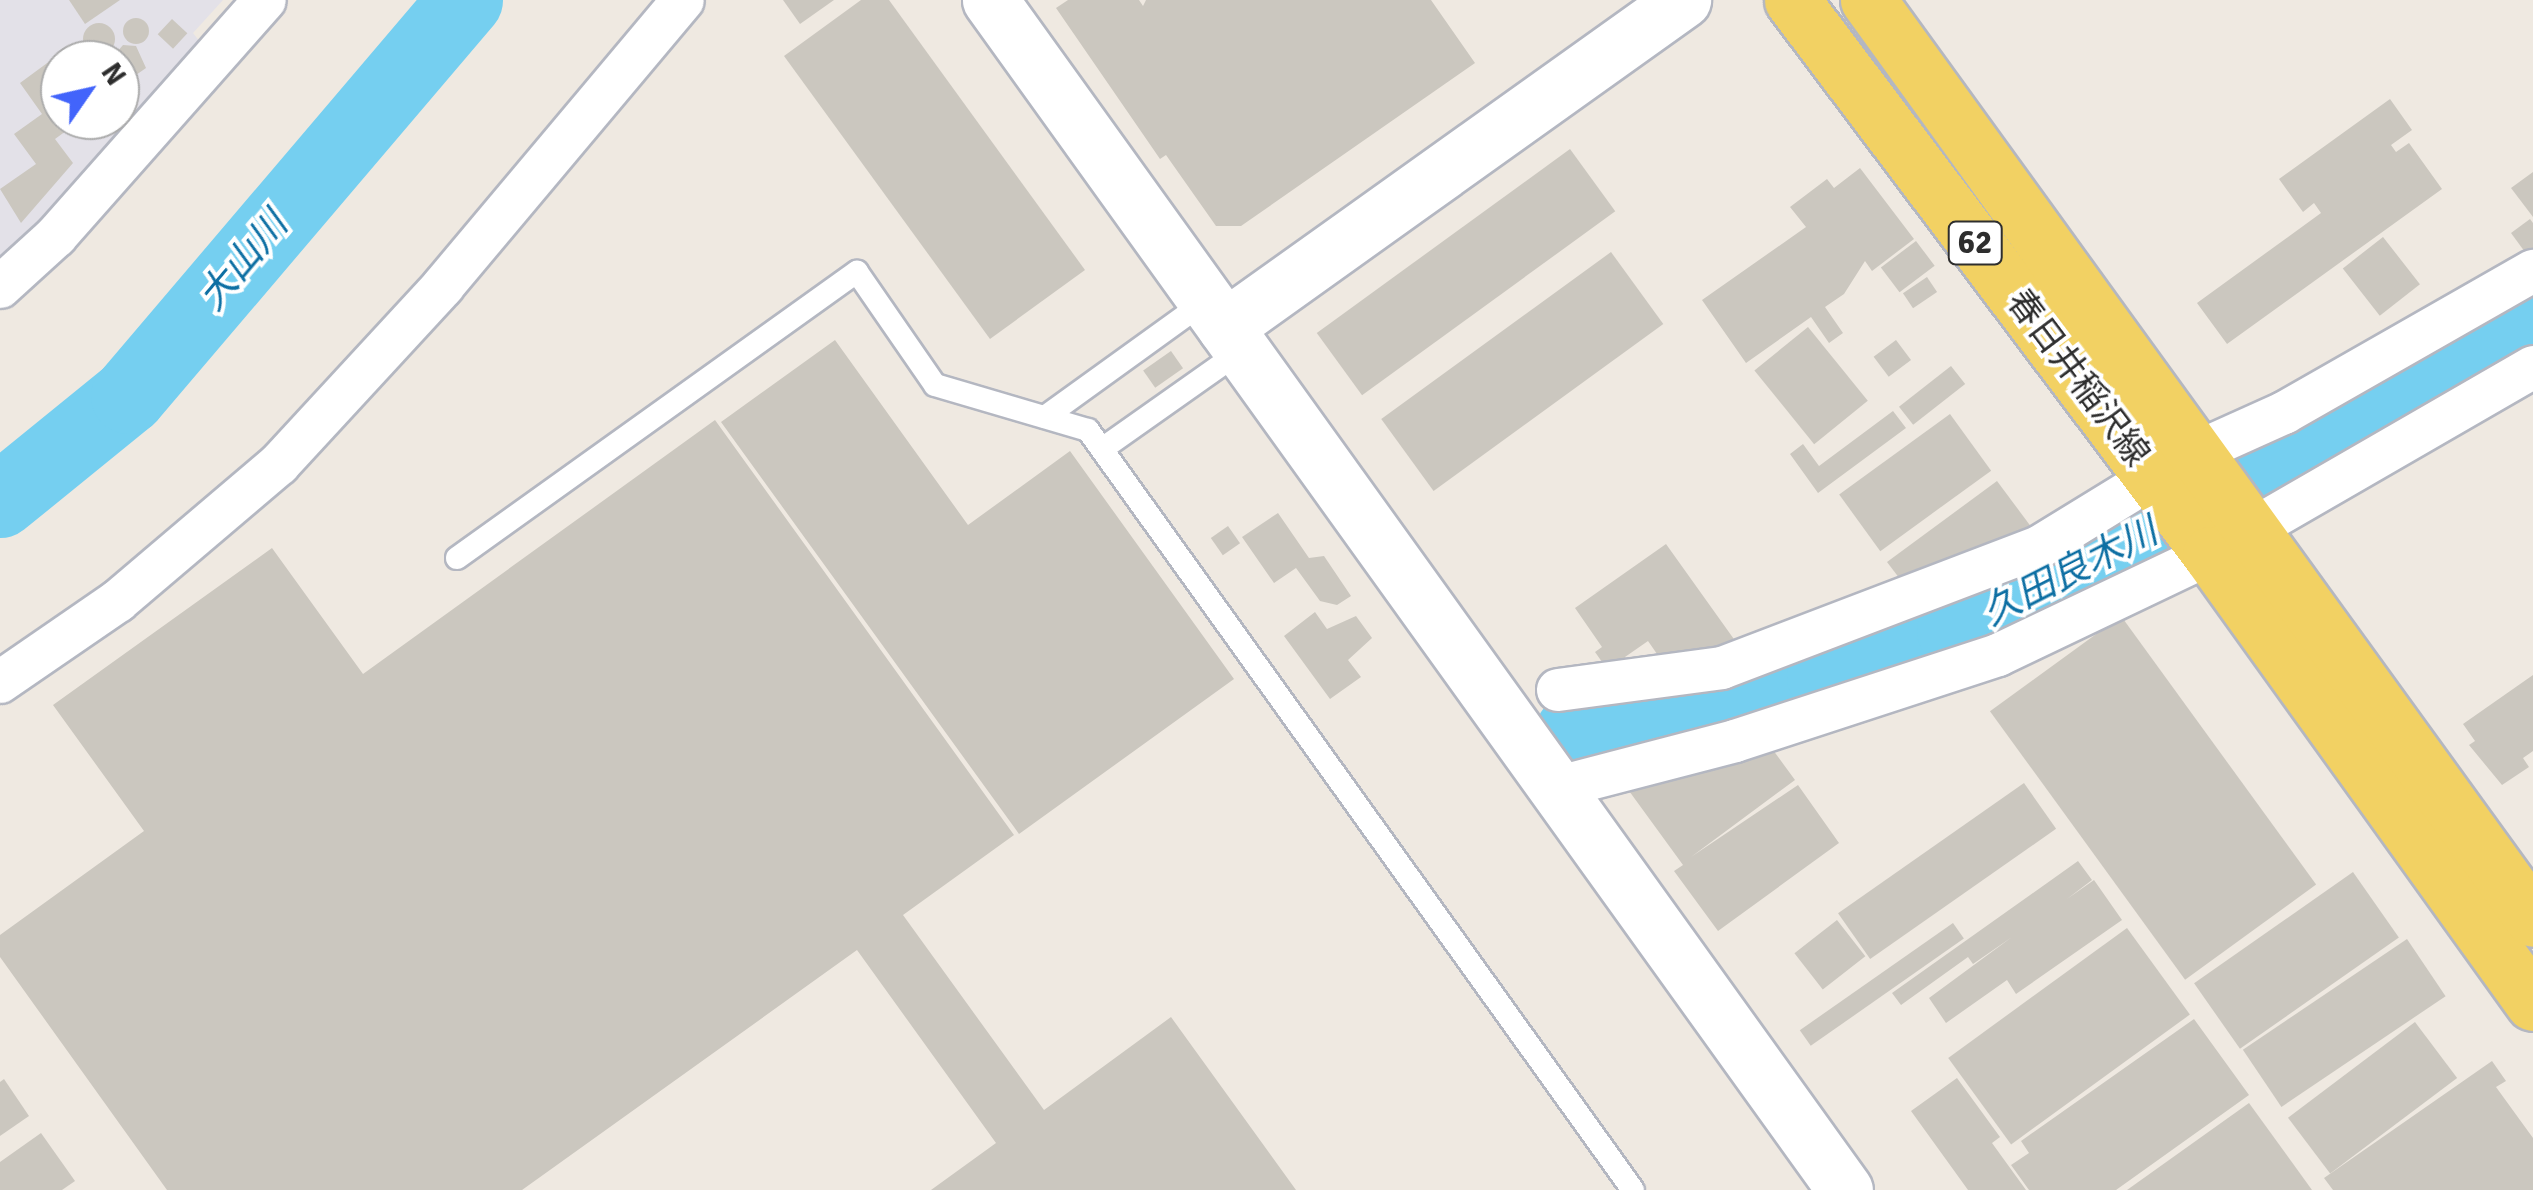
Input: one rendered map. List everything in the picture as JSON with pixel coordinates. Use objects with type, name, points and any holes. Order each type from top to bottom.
[{"type":"main road","name":"春日井稲沢線","points":[[1792,0],[2177,469],[2533,919]]},
{"type":"main road","name":"春日井稲沢線","points":[[1868,0],[2177,469]]},
{"type":"main road","name":"春日井稲沢線","points":[[2227,536],[2533,1003]]},
{"type":"street","points":[[0,286],[56,236],[265,0]]},
{"type":"street","points":[[0,682],[118,601],[279,464],[443,286],[684,0]]},
{"type":"street","points":[[990,0],[1846,1190]]},
{"type":"street","points":[[1224,327],[1683,0]]},
{"type":"street","points":[[1558,690],[1722,668],[2041,546],[2533,271]]},
{"type":"street","points":[[1555,788],[1735,741],[1998,655],[2227,536],[2533,367]]},
{"type":"lane","points":[[457,558],[857,272],[935,385],[1088,430],[1633,1190]]},
{"type":"lane","points":[[1045,417],[1224,327]]},
{"type":"lane","points":[[1102,449],[1224,327]]},
{"type":"shaded area","points":[[0,0],[223,0],[193,33],[207,51],[140,121],[140,40],[40,40],[40,140],[122,140],[0,267]]},
{"type":"building","points":[[69,0],[120,0],[85,24]]},
{"type":"building","points":[[783,0],[834,0],[800,24]]},
{"type":"building","points":[[861,0],[889,0],[1085,270],[990,339],[784,56]]},
{"type":"building","points":[[1068,0],[1139,0],[1143,6],[1146,0],[1431,0],[1475,63],[1241,226],[1216,226],[1166,155],[1160,159],[1056,8]]},
{"type":"building","points":[[131,19],[141,19],[148,26],[148,36],[141,43],[124,36],[124,26]]},
{"type":"building","points":[[172,19],[187,33],[173,49],[158,34]]},
{"type":"building","points":[[99,23],[113,33],[115,40],[83,39],[88,28]]},
{"type":"building","points":[[40,68],[40,111],[20,83]]},
{"type":"building","points":[[2390,99],[2412,130],[2391,145],[2396,152],[2409,143],[2442,189],[2227,344],[2197,303],[2321,213],[2314,203],[2303,212],[2279,179]]},
{"type":"building","points":[[40,115],[40,140],[56,140],[73,163],[21,223],[0,189],[36,164],[14,134]]},
{"type":"building","points":[[1570,149],[1615,211],[1362,395],[1317,333]]},
{"type":"building","points":[[1860,168],[1914,239],[1872,271],[1865,261],[1844,294],[1825,307],[1843,333],[1829,343],[1811,317],[1746,363],[1702,300],[1806,227],[1790,207],[1827,179],[1834,188]]},
{"type":"building","points":[[2533,172],[2533,217],[2511,188]]},
{"type":"building","points":[[2530,219],[2533,223],[2533,263],[2511,233]]},
{"type":"building","points":[[2383,237],[2420,284],[2380,316],[2343,268]]},
{"type":"building","points":[[1916,241],[1935,266],[1900,292],[1881,267]]},
{"type":"building","points":[[1611,252],[1663,324],[1434,491],[1381,419]]},
{"type":"building","points":[[1927,277],[1937,292],[1913,308],[1903,293]]},
{"type":"building","points":[[1808,327],[1868,401],[1814,444],[1754,370]]},
{"type":"building","points":[[835,340],[968,525],[1070,451],[1234,679],[1019,834],[721,422]]},
{"type":"building","points":[[1896,340],[1911,360],[1889,377],[1874,357]]},
{"type":"building","points":[[1171,351],[1183,368],[1155,388],[1143,371]]},
{"type":"building","points":[[1951,366],[1965,384],[1913,425],[1899,407]]},
{"type":"building","points":[[1893,411],[1906,428],[1818,493],[1790,454],[1803,444],[1819,466]]},
{"type":"building","points":[[1950,414],[1991,471],[1880,551],[1839,495]]},
{"type":"building","points":[[715,420],[1014,835],[903,915],[1044,1110],[1171,1017],[1296,1190],[931,1190],[996,1143],[857,950],[522,1190],[167,1190],[0,957],[0,935],[144,831],[53,705],[272,548],[363,674]]},
{"type":"building","points":[[1997,481],[2032,528],[1906,587],[1887,562]]},
{"type":"building","points":[[1278,513],[1309,558],[1324,556],[1351,596],[1337,605],[1320,601],[1296,568],[1274,583],[1242,537]]},
{"type":"building","points":[[1228,526],[1240,543],[1223,555],[1211,538]]},
{"type":"building","points":[[1666,544],[1736,642],[1664,664],[1648,641],[1625,657],[1632,666],[1614,679],[1595,652],[1602,647],[1575,608]]},
{"type":"building","points":[[1315,612],[1327,629],[1356,616],[1372,638],[1348,660],[1361,677],[1330,699],[1284,636]]},
{"type":"building","points":[[2121,616],[2316,885],[2185,980],[1990,711]]},
{"type":"building","points":[[2533,675],[2533,751],[2523,758],[2529,767],[2502,785],[2469,745],[2475,741],[2463,724]]},
{"type":"building","points":[[1773,750],[1795,780],[1691,857],[1798,785],[1839,843],[1718,931],[1674,871],[1683,865],[1624,784]]},
{"type":"building","points":[[2024,783],[2056,829],[1870,959],[1838,913]]},
{"type":"building","points":[[2078,861],[2092,880],[2067,899],[2094,880],[2122,920],[2016,994],[2007,980],[1946,1023],[1929,998],[2012,937],[1973,964],[1968,957],[1901,1005],[1892,993]]},
{"type":"building","points":[[2353,872],[2399,938],[2240,1049],[2194,983]]},
{"type":"building","points":[[1837,920],[1865,956],[1823,989],[1794,953]]},
{"type":"building","points":[[1953,923],[1964,939],[1811,1046],[1800,1030]]},
{"type":"building","points":[[2127,928],[2190,1015],[2011,1144],[1948,1058]]},
{"type":"building","points":[[2407,939],[2446,996],[2281,1107],[2243,1050]]},
{"type":"building","points":[[2194,1019],[2249,1095],[2116,1190],[2029,1190],[2011,1165],[2029,1153],[2021,1141]]},
{"type":"building","points":[[2415,1022],[2457,1078],[2330,1174],[2288,1118]]},
{"type":"building","points":[[2492,1061],[2506,1081],[2496,1087],[2533,1138],[2533,1190],[2333,1190],[2324,1178]]},
{"type":"building","points":[[1957,1078],[2000,1137],[1992,1143],[2026,1190],[1968,1190],[1911,1111]]},
{"type":"building","points":[[4,1079],[29,1116],[0,1136],[0,1082]]},
{"type":"building","points":[[2249,1103],[2312,1190],[2127,1190]]},
{"type":"building","points":[[41,1133],[75,1181],[62,1190],[0,1190],[0,1162]]},
{"type":"waterway","name":"大山川","points":[[0,500],[128,396],[465,0]]},
{"type":"waterway","name":"久田良木川","points":[[1572,732],[1824,676],[1954,631],[2131,542],[2533,323]]}]
